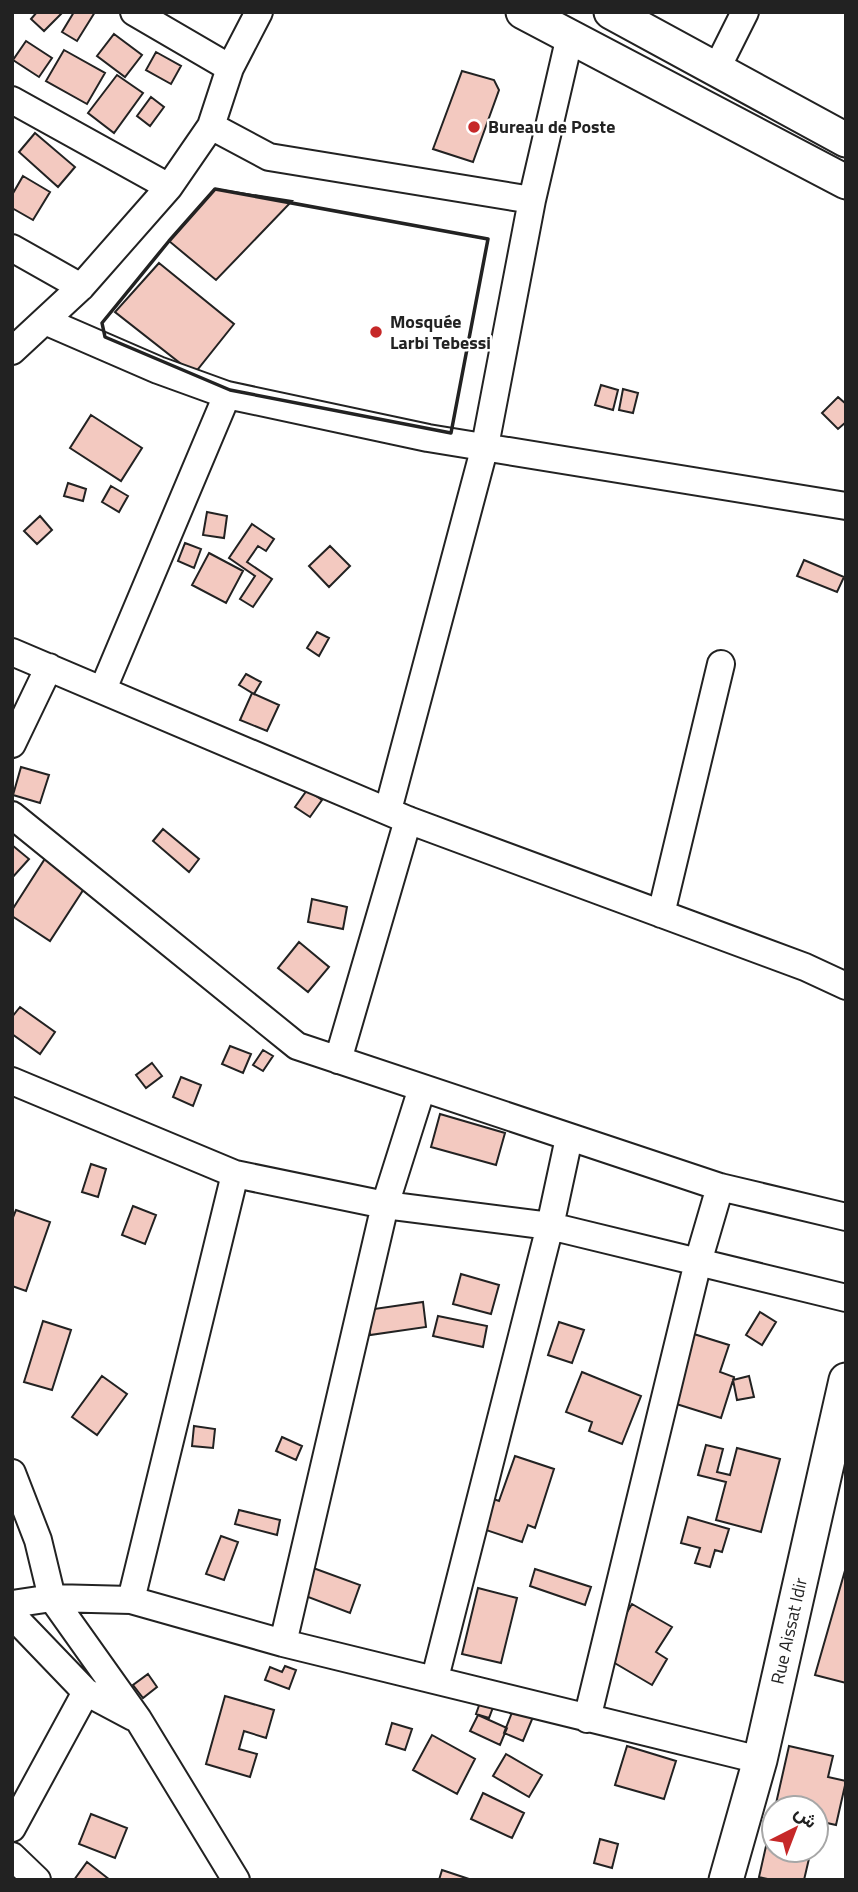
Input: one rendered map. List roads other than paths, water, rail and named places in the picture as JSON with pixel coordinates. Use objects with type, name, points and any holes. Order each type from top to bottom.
[{"type":"street","points":[[134,12],[230,68]]},
{"type":"street","points":[[12,351],[81,287],[169,187],[211,126],[230,68],[259,12]]},
{"type":"street","points":[[523,12],[846,182]]},
{"type":"street","points":[[611,12],[846,140]]},
{"type":"street","points":[[716,70],[740,14]]},
{"type":"street","points":[[338,1060],[485,446],[532,200],[570,36]]},
{"type":"street","points":[[12,100],[169,187]]},
{"type":"street","points":[[211,126],[269,157],[532,200]]},
{"type":"street","points":[[12,248],[81,287]]},
{"type":"street","points":[[45,321],[158,370],[227,395],[428,438],[846,506]]},
{"type":"street","points":[[103,689],[227,395]]},
{"type":"street","points":[[12,652],[398,815],[805,967],[846,986]]},
{"type":"street","points":[[661,914],[721,664]]},
{"type":"street","points":[[12,744],[49,667]]},
{"type":"street","points":[[12,815],[297,1046],[720,1187],[846,1217]]},
{"type":"street","points":[[12,1081],[236,1174],[385,1205],[550,1226],[846,1298]]},
{"type":"street","points":[[283,1643],[385,1205],[422,1088]]},
{"type":"street","points":[[435,1678],[550,1226],[569,1138]]},
{"type":"street","points":[[131,1600],[236,1174]]},
{"type":"street","points":[[587,1719],[698,1262],[720,1187]]},
{"type":"street","name":"Rue Aissat Idir","points":[[726,1880],[835,1475],[846,1380]]},
{"type":"street","points":[[12,1473],[38,1540],[52,1598],[138,1719],[236,1880]]},
{"type":"street","points":[[12,1604],[52,1598],[131,1600],[283,1643],[435,1678],[587,1719],[760,1760]]},
{"type":"street","points":[[12,1615],[86,1692],[138,1719]]},
{"type":"street","points":[[12,1828],[86,1692]]},
{"type":"street","points":[[12,1856],[37,1880]]},
{"type":"place","name":"Bureau de Poste","points":[[474,127]]},
{"type":"place","name":"Mosquée Larbi Tebessi","points":[[376,332]]}]
